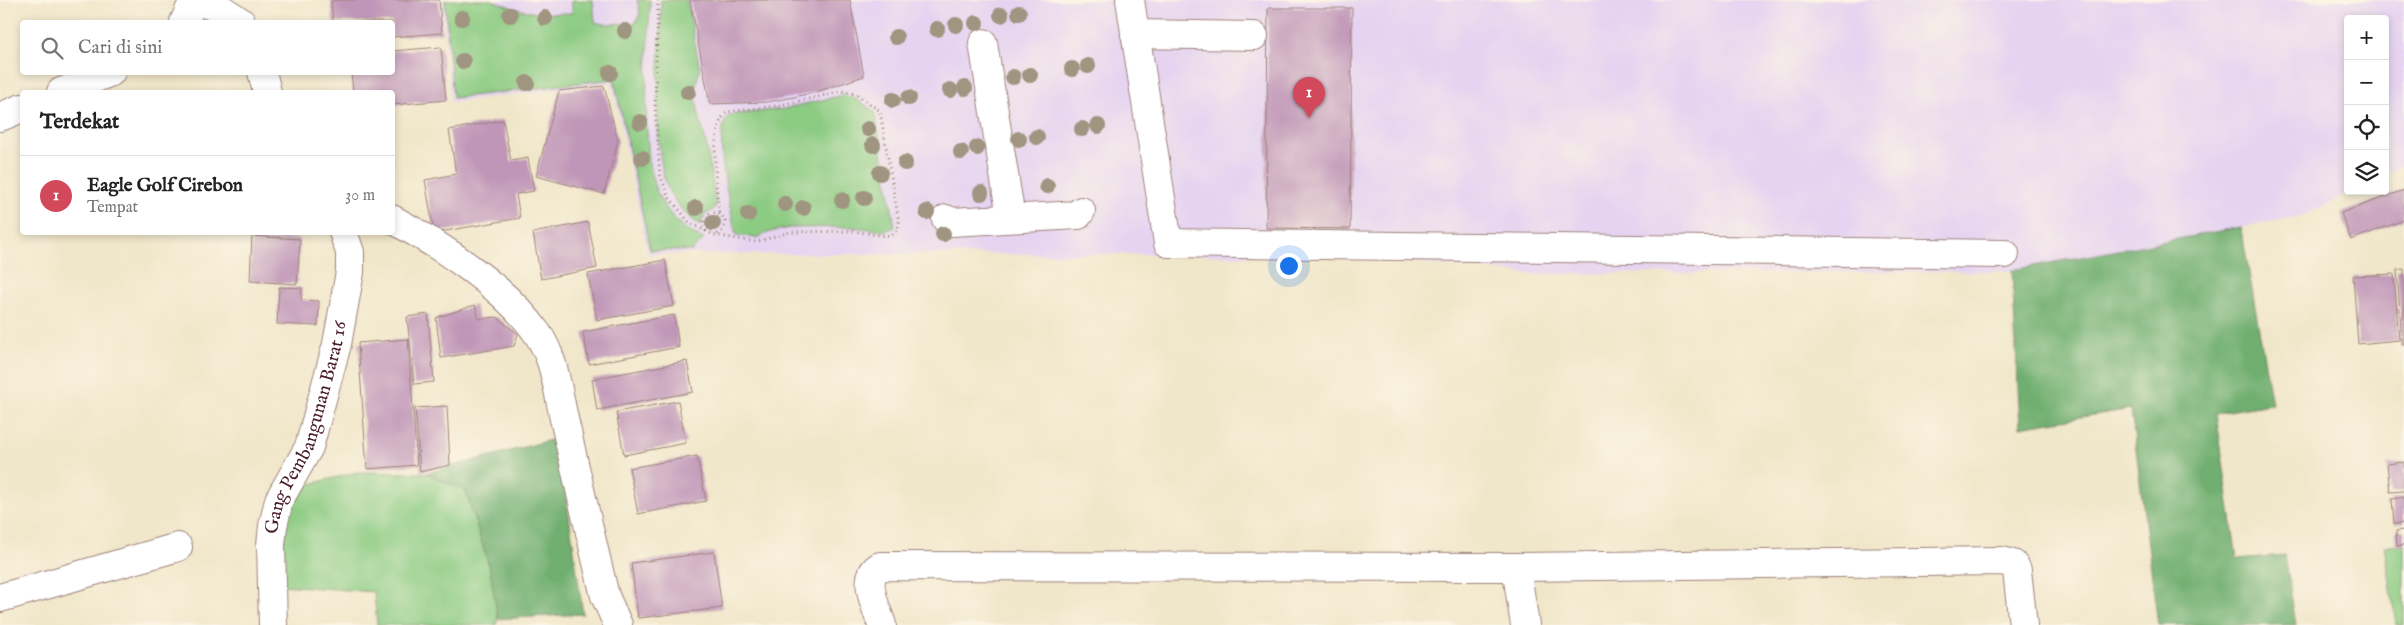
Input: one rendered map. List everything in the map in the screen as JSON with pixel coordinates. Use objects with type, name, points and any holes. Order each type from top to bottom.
[{"type":"street","points":[[185,20],[194,0],[220,8],[238,20]]},
{"type":"street","points":[[1130,0],[1168,243],[2005,254]]},
{"type":"street","points":[[1135,34],[1254,36]]},
{"type":"street","points":[[982,44],[1011,218]]},
{"type":"street","points":[[66,90],[104,75]]},
{"type":"street","points":[[263,75],[266,90]]},
{"type":"street","points":[[0,117],[20,109]]},
{"type":"street","points":[[946,219],[951,222],[1078,215],[1081,211]]},
{"type":"street","points":[[395,221],[424,236],[479,275],[524,317],[538,334],[553,371],[605,596],[618,625]]},
{"type":"street","name":"Gang Pembangunan Barat 16","points":[[273,625],[271,545],[273,526],[279,500],[310,446],[338,344],[350,272],[350,252],[345,235]]},
{"type":"street","points":[[0,598],[178,547]]},
{"type":"street","points":[[882,625],[870,584],[874,571],[880,566],[1516,567],[2008,562],[2015,566],[2018,572],[2023,625]]},
{"type":"street","points":[[1516,567],[1525,625]]},
{"type":"path","points":[[658,0],[655,107],[661,179],[668,196],[690,223],[714,235],[756,242],[790,232],[852,231],[892,235],[898,229],[899,222],[880,111],[857,95],[844,91],[782,105],[727,112],[721,116],[718,127],[715,172],[719,214]]},
{"type":"path","points":[[706,231],[703,222],[706,215],[715,212],[725,221],[725,226],[719,234],[714,235]]},
{"type":"shaded area","points":[[442,0],[2404,0],[2404,164],[2389,172],[2389,15],[2344,15],[2344,195],[2306,215],[2007,271],[1531,274],[1374,258],[1143,254],[648,254],[612,82],[451,102]]},
{"type":"green space","points":[[445,0],[492,0],[513,8],[541,14],[572,13],[572,0],[593,0],[595,22],[603,24],[636,23],[640,12],[637,0],[650,0],[646,119],[652,178],[657,193],[667,210],[687,230],[704,239],[692,251],[650,250],[614,79],[453,98]]},
{"type":"green space","points":[[661,0],[687,0],[700,70],[696,90],[698,112],[708,154],[716,205],[713,210],[703,216],[701,225],[684,212],[675,200],[667,187],[661,161],[658,92]]},
{"type":"green space","points":[[844,95],[856,99],[875,112],[895,227],[885,231],[853,227],[789,228],[770,232],[756,238],[736,235],[722,154],[724,124],[729,115],[783,109]]},
{"type":"green space","points":[[2241,227],[2272,404],[2216,413],[2237,559],[2285,555],[2296,625],[2158,625],[2131,409],[2020,427],[2012,270]]},
{"type":"green space","points":[[558,438],[583,614],[498,619],[490,569],[466,491],[427,473]]},
{"type":"green space","points":[[358,472],[427,473],[466,491],[490,569],[498,619],[496,625],[377,625],[374,592],[281,585],[285,511],[306,485]]},
{"type":"green space","points":[[2404,543],[2404,625],[2396,625],[2385,546]]},
{"type":"building","points":[[439,0],[442,33],[395,37],[395,20],[333,20],[331,1]]},
{"type":"building","points":[[690,0],[850,0],[864,76],[816,92],[767,102],[710,104]]},
{"type":"building","points":[[1268,8],[1352,8],[1350,229],[1266,228]]},
{"type":"building","points":[[441,47],[446,100],[395,105],[395,90],[353,90],[351,75],[395,75],[395,51]]},
{"type":"building","points":[[604,86],[618,141],[604,194],[536,176],[559,91]]},
{"type":"building","points":[[503,120],[511,161],[528,158],[534,191],[516,194],[520,218],[434,233],[425,180],[456,174],[449,130]]},
{"type":"building","points":[[2404,190],[2404,220],[2351,240],[2341,213]]},
{"type":"building","points":[[588,222],[597,268],[541,279],[533,233]]},
{"type":"building","points":[[252,236],[300,239],[297,284],[250,281]]},
{"type":"building","points":[[665,260],[674,306],[597,320],[588,274]]},
{"type":"building","points":[[2404,269],[2404,344],[2402,344],[2397,270]]},
{"type":"building","points":[[2394,274],[2399,340],[2358,344],[2353,276]]},
{"type":"building","points":[[279,287],[302,288],[301,300],[319,301],[318,326],[277,324]]},
{"type":"building","points":[[475,305],[479,319],[497,317],[518,334],[514,346],[441,358],[436,318]]},
{"type":"building","points":[[428,314],[434,382],[414,384],[407,317]]},
{"type":"building","points":[[674,315],[679,347],[589,364],[583,332]]},
{"type":"building","points":[[408,339],[417,465],[367,469],[358,343]]},
{"type":"building","points":[[687,361],[693,392],[597,410],[592,379]]},
{"type":"building","points":[[678,401],[686,443],[624,455],[616,412]]},
{"type":"building","points":[[447,406],[450,465],[420,472],[415,408]]},
{"type":"building","points":[[697,456],[706,501],[638,514],[629,468]]},
{"type":"building","points":[[2404,462],[2404,491],[2390,492],[2387,464]]},
{"type":"building","points":[[2404,497],[2404,523],[2394,524],[2392,499]]},
{"type":"building","points":[[2404,530],[2404,545],[2397,546],[2396,531]]},
{"type":"building","points":[[714,552],[722,608],[638,618],[631,563]]},
{"type":"place","name":"Eagle Golf Cirebon","points":[[1309,118]]}]
